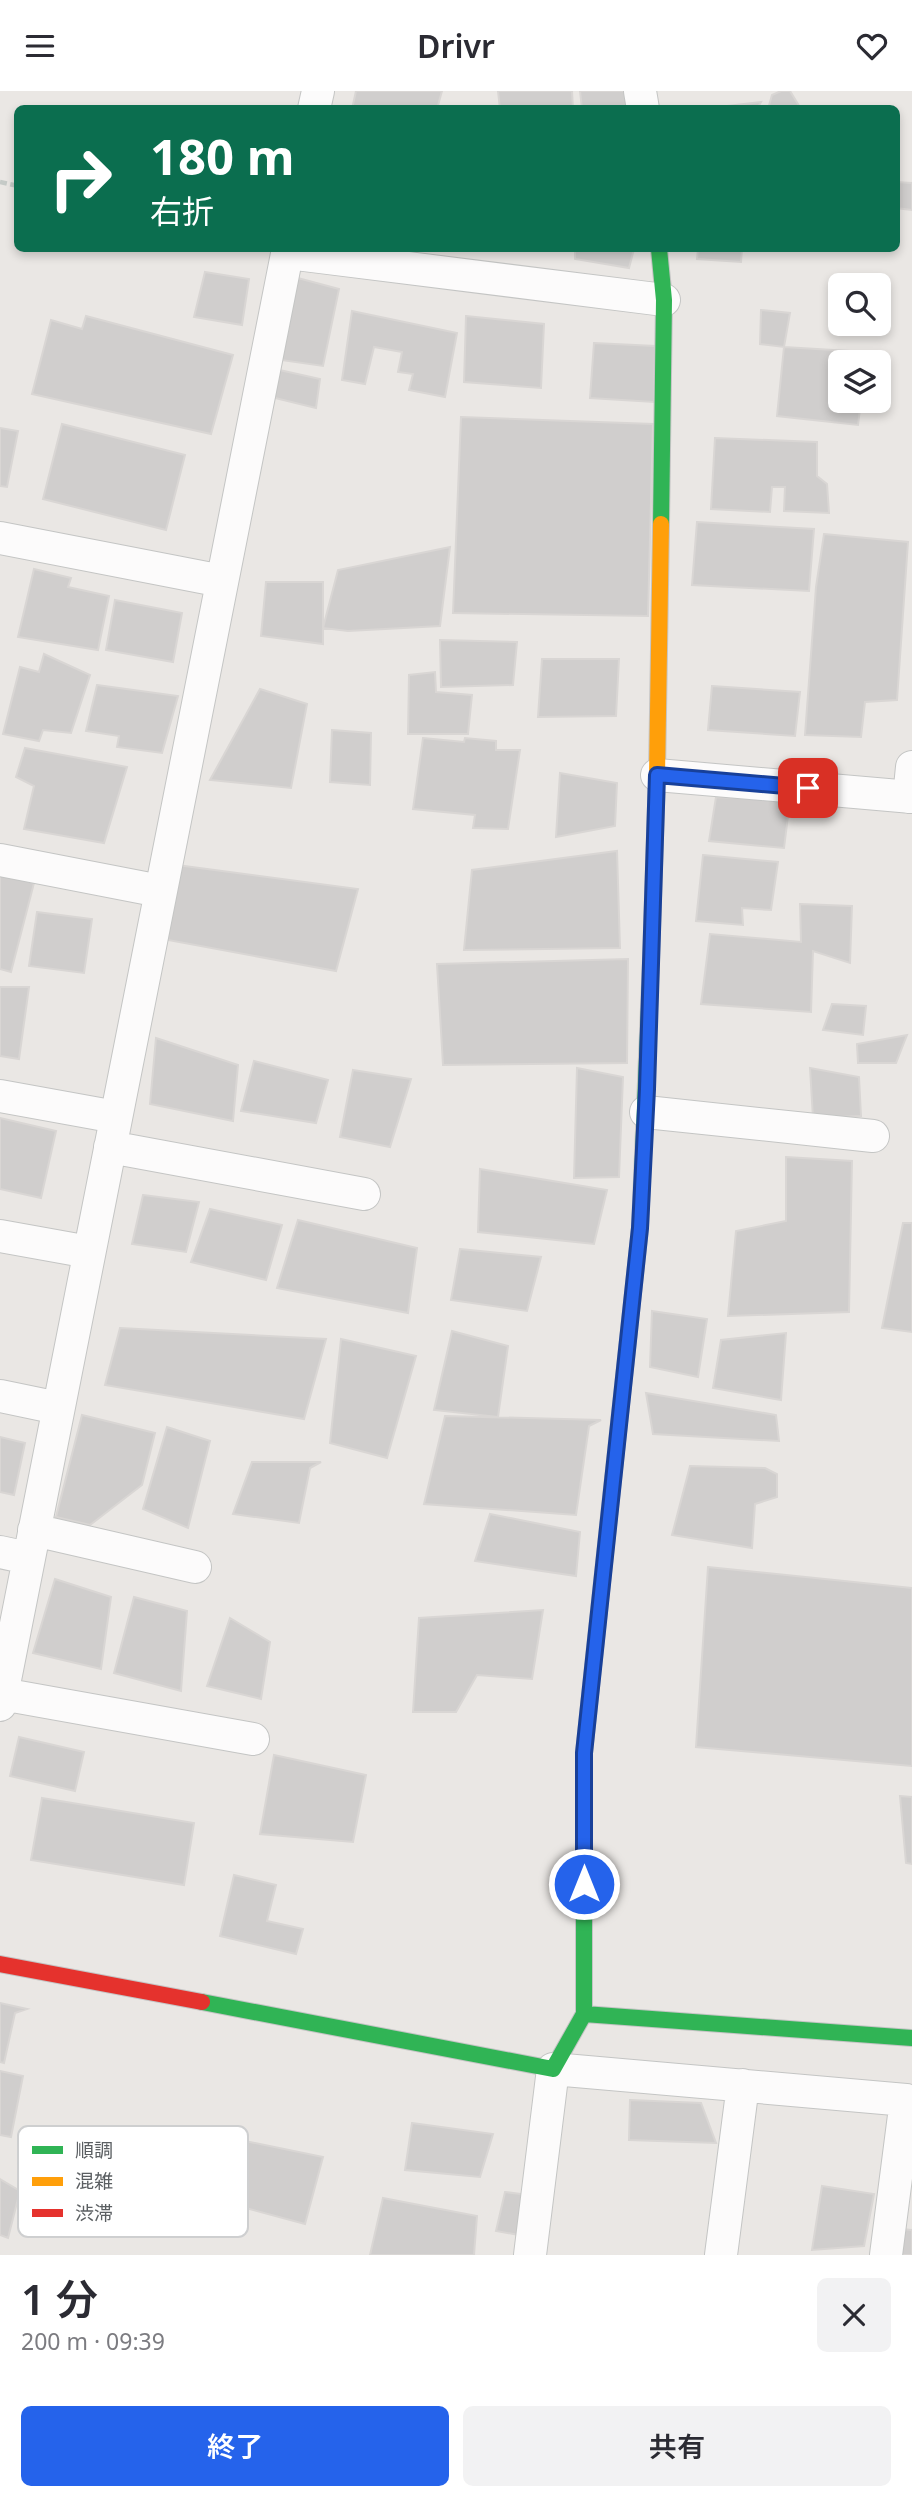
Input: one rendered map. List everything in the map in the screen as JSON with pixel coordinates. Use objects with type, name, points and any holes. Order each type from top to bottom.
[{"type":"street","points":[[253,1739],[2,1689],[20,1547],[58,1408],[288,252]]},
{"type":"street","points":[[296,252],[664,300]]},
{"type":"street","points":[[530,2255],[553,2069],[584,2014],[584,1753],[640,1228],[657,775],[664,300],[659,252]]},
{"type":"street","points":[[0,538],[222,581]]},
{"type":"street","points":[[657,775],[911,787]]},
{"type":"street","points":[[0,860],[160,891]]},
{"type":"street","points":[[0,1096],[113,1132],[364,1194]]},
{"type":"street","points":[[646,1112],[873,1136]]},
{"type":"street","points":[[0,1236],[89,1252]]},
{"type":"street","points":[[0,1396],[58,1408]]},
{"type":"street","points":[[20,1547],[195,1567]]},
{"type":"street","points":[[0,1964],[553,2069],[906,2100],[886,2255]]},
{"type":"street","points":[[584,2014],[912,2038]]},
{"type":"street","points":[[721,2255],[743,2085]]},
{"type":"building","points":[[356,91],[442,91],[438,105],[353,105]]},
{"type":"building","points":[[498,91],[572,91],[573,105],[500,105]]},
{"type":"building","points":[[580,91],[630,91],[632,105],[582,105]]},
{"type":"building","points":[[790,91],[799,105],[769,105],[772,95]]},
{"type":"building","points":[[761,102],[759,105],[736,105]]},
{"type":"building","points":[[900,182],[912,183],[912,210],[900,208]]},
{"type":"building","points":[[575,252],[633,252],[629,268],[575,259]]},
{"type":"building","points":[[698,252],[742,252],[741,262],[697,259]]},
{"type":"building","points":[[205,272],[249,279],[242,325],[194,317]]},
{"type":"building","points":[[294,277],[339,289],[323,366],[281,360]]},
{"type":"building","points":[[761,310],[790,313],[784,347],[760,344]]},
{"type":"building","points":[[352,311],[457,333],[445,397],[409,390],[413,374],[398,372],[402,352],[374,347],[365,384],[342,380]]},
{"type":"building","points":[[86,316],[233,355],[211,434],[32,394],[51,320],[82,329]]},
{"type":"building","points":[[466,316],[544,324],[541,388],[464,382]]},
{"type":"building","points":[[594,343],[655,346],[654,402],[590,398]]},
{"type":"building","points":[[784,347],[833,350],[828,350],[828,413],[860,413],[858,425],[777,416]]},
{"type":"building","points":[[275,369],[320,379],[316,408],[271,397]]},
{"type":"building","points":[[461,417],[653,424],[648,616],[453,613]]},
{"type":"building","points":[[62,424],[185,455],[166,530],[43,499]]},
{"type":"building","points":[[0,428],[18,431],[7,487],[0,486]]},
{"type":"building","points":[[715,438],[817,442],[817,476],[827,484],[829,513],[784,511],[785,487],[772,487],[770,512],[711,509]]},
{"type":"building","points":[[697,522],[814,529],[809,591],[692,585]]},
{"type":"building","points":[[824,534],[908,542],[897,700],[865,702],[861,737],[805,735],[816,587]]},
{"type":"building","points":[[450,547],[440,626],[348,631],[323,628],[338,570]]},
{"type":"building","points":[[34,569],[71,578],[68,587],[109,596],[98,650],[18,637]]},
{"type":"building","points":[[266,582],[323,582],[323,644],[261,636]]},
{"type":"building","points":[[115,600],[182,613],[173,662],[106,650]]},
{"type":"building","points":[[440,640],[517,642],[513,685],[441,687]]},
{"type":"building","points":[[44,654],[90,675],[71,733],[43,730],[39,741],[3,734],[20,667],[39,672]]},
{"type":"building","points":[[542,659],[619,659],[616,716],[538,717]]},
{"type":"building","points":[[435,672],[436,692],[472,695],[468,734],[408,734],[409,675]]},
{"type":"building","points":[[97,685],[178,696],[162,753],[117,747],[119,736],[86,731]]},
{"type":"building","points":[[712,686],[800,692],[795,736],[708,730]]},
{"type":"building","points":[[260,689],[307,704],[291,788],[210,780]]},
{"type":"building","points":[[332,730],[371,733],[370,785],[330,782]]},
{"type":"building","points":[[423,738],[464,742],[465,738],[496,741],[496,750],[520,750],[508,829],[473,828],[475,815],[413,809]]},
{"type":"building","points":[[25,748],[127,767],[104,843],[24,829],[34,786],[16,777]]},
{"type":"building","points":[[560,773],[617,783],[615,826],[556,837]]},
{"type":"building","points":[[716,797],[790,800],[784,848],[709,841]]},
{"type":"building","points":[[617,851],[620,948],[464,950],[472,870]]},
{"type":"building","points":[[703,855],[778,862],[771,910],[742,908],[743,925],[696,921]]},
{"type":"building","points":[[177,865],[358,889],[336,971],[168,940]]},
{"type":"building","points":[[0,874],[34,883],[11,972],[0,969]]},
{"type":"building","points":[[800,904],[852,906],[850,963],[813,951],[811,1012],[701,1004],[710,934],[801,942]]},
{"type":"building","points":[[37,912],[92,919],[84,973],[29,966]]},
{"type":"building","points":[[628,959],[627,1063],[443,1065],[437,964]]},
{"type":"building","points":[[0,987],[29,987],[19,1059],[0,1056]]},
{"type":"building","points":[[832,1004],[866,1006],[863,1035],[823,1030]]},
{"type":"building","points":[[907,1035],[896,1063],[858,1063],[857,1044]]},
{"type":"building","points":[[156,1038],[238,1065],[233,1121],[150,1104]]},
{"type":"building","points":[[254,1061],[328,1080],[316,1123],[241,1111]]},
{"type":"building","points":[[577,1068],[623,1077],[619,1177],[574,1178]]},
{"type":"building","points":[[810,1068],[859,1077],[861,1116],[813,1118]]},
{"type":"building","points":[[353,1070],[411,1079],[390,1147],[340,1137]]},
{"type":"building","points":[[0,1118],[56,1131],[41,1198],[0,1189]]},
{"type":"building","points":[[786,1157],[852,1161],[849,1312],[728,1316],[736,1231],[786,1221]]},
{"type":"building","points":[[480,1169],[607,1190],[594,1244],[478,1232]]},
{"type":"building","points":[[143,1195],[199,1202],[186,1252],[132,1244]]},
{"type":"building","points":[[210,1209],[282,1225],[266,1280],[191,1262]]},
{"type":"building","points":[[298,1220],[417,1248],[408,1313],[277,1288]]},
{"type":"building","points":[[903,1223],[912,1223],[912,1332],[882,1328]]},
{"type":"building","points":[[460,1249],[541,1257],[527,1311],[451,1300]]},
{"type":"building","points":[[652,1311],[707,1319],[698,1377],[650,1367]]},
{"type":"building","points":[[120,1328],[326,1339],[304,1419],[105,1385]]},
{"type":"building","points":[[452,1331],[508,1346],[498,1417],[434,1410]]},
{"type":"building","points":[[786,1333],[781,1400],[713,1388],[721,1340]]},
{"type":"building","points":[[341,1339],[416,1356],[387,1458],[330,1443]]},
{"type":"building","points":[[646,1393],[776,1415],[779,1441],[653,1434]]},
{"type":"building","points":[[82,1415],[155,1433],[142,1485],[90,1525],[56,1517]]},
{"type":"building","points":[[445,1416],[601,1420],[589,1426],[576,1515],[424,1504]]},
{"type":"building","points":[[167,1427],[210,1441],[188,1528],[143,1509]]},
{"type":"building","points":[[0,1437],[25,1443],[14,1495],[0,1492]]},
{"type":"building","points":[[252,1462],[321,1462],[310,1468],[299,1523],[233,1514]]},
{"type":"building","points":[[690,1466],[765,1468],[777,1474],[777,1497],[755,1504],[752,1548],[672,1535]]},
{"type":"building","points":[[490,1514],[580,1532],[576,1576],[475,1561]]},
{"type":"building","points":[[708,1567],[912,1588],[912,1766],[696,1747]]},
{"type":"building","points":[[55,1579],[111,1597],[101,1669],[33,1653]]},
{"type":"building","points":[[134,1597],[187,1611],[181,1691],[114,1673]]},
{"type":"building","points":[[543,1610],[532,1679],[477,1675],[456,1712],[413,1712],[419,1618]]},
{"type":"building","points":[[230,1618],[270,1642],[261,1699],[207,1686]]},
{"type":"building","points":[[19,1737],[84,1752],[75,1791],[10,1776]]},
{"type":"building","points":[[274,1755],[366,1775],[353,1842],[260,1834]]},
{"type":"building","points":[[900,1796],[912,1797],[912,1864],[906,1863]]},
{"type":"building","points":[[42,1798],[194,1823],[184,1885],[31,1860]]},
{"type":"building","points":[[234,1875],[276,1885],[267,1921],[303,1929],[296,1954],[220,1936]]},
{"type":"building","points":[[0,2003],[27,2009],[15,2013],[4,2063],[0,2062]]},
{"type":"building","points":[[0,2071],[23,2076],[11,2137],[0,2135]]},
{"type":"building","points":[[630,2100],[701,2103],[716,2143],[629,2140]]},
{"type":"building","points":[[412,2123],[493,2134],[480,2177],[405,2170]]},
{"type":"building","points":[[248,2142],[323,2157],[305,2224],[248,2209]]},
{"type":"building","points":[[0,2179],[18,2190],[18,2199],[8,2238],[0,2235]]},
{"type":"building","points":[[822,2186],[874,2194],[864,2246],[812,2250]]},
{"type":"building","points":[[505,2192],[529,2195],[519,2235],[496,2231]]},
{"type":"building","points":[[383,2198],[477,2216],[474,2255],[370,2255]]},
{"type":"building","points":[[902,2229],[912,2230],[912,2255],[896,2255]]},
{"type":"traffic: fast","points":[[659,252],[664,300],[661,524]]},
{"type":"traffic: fast","points":[[613,1479],[640,1228],[651,959]]},
{"type":"traffic: fast","points":[[202,2002],[553,2069],[584,2014],[584,1753],[593,1667]]},
{"type":"traffic: fast","points":[[584,2014],[912,2038]]},
{"type":"traffic: slow","points":[[651,959],[661,524]]},
{"type":"traffic: jam","points":[[593,1667],[613,1479]]},
{"type":"traffic: jam","points":[[0,1964],[202,2002]]},
{"type":"route","points":[[584,1884],[584,1753],[640,1228],[657,775],[808,788]]}]
